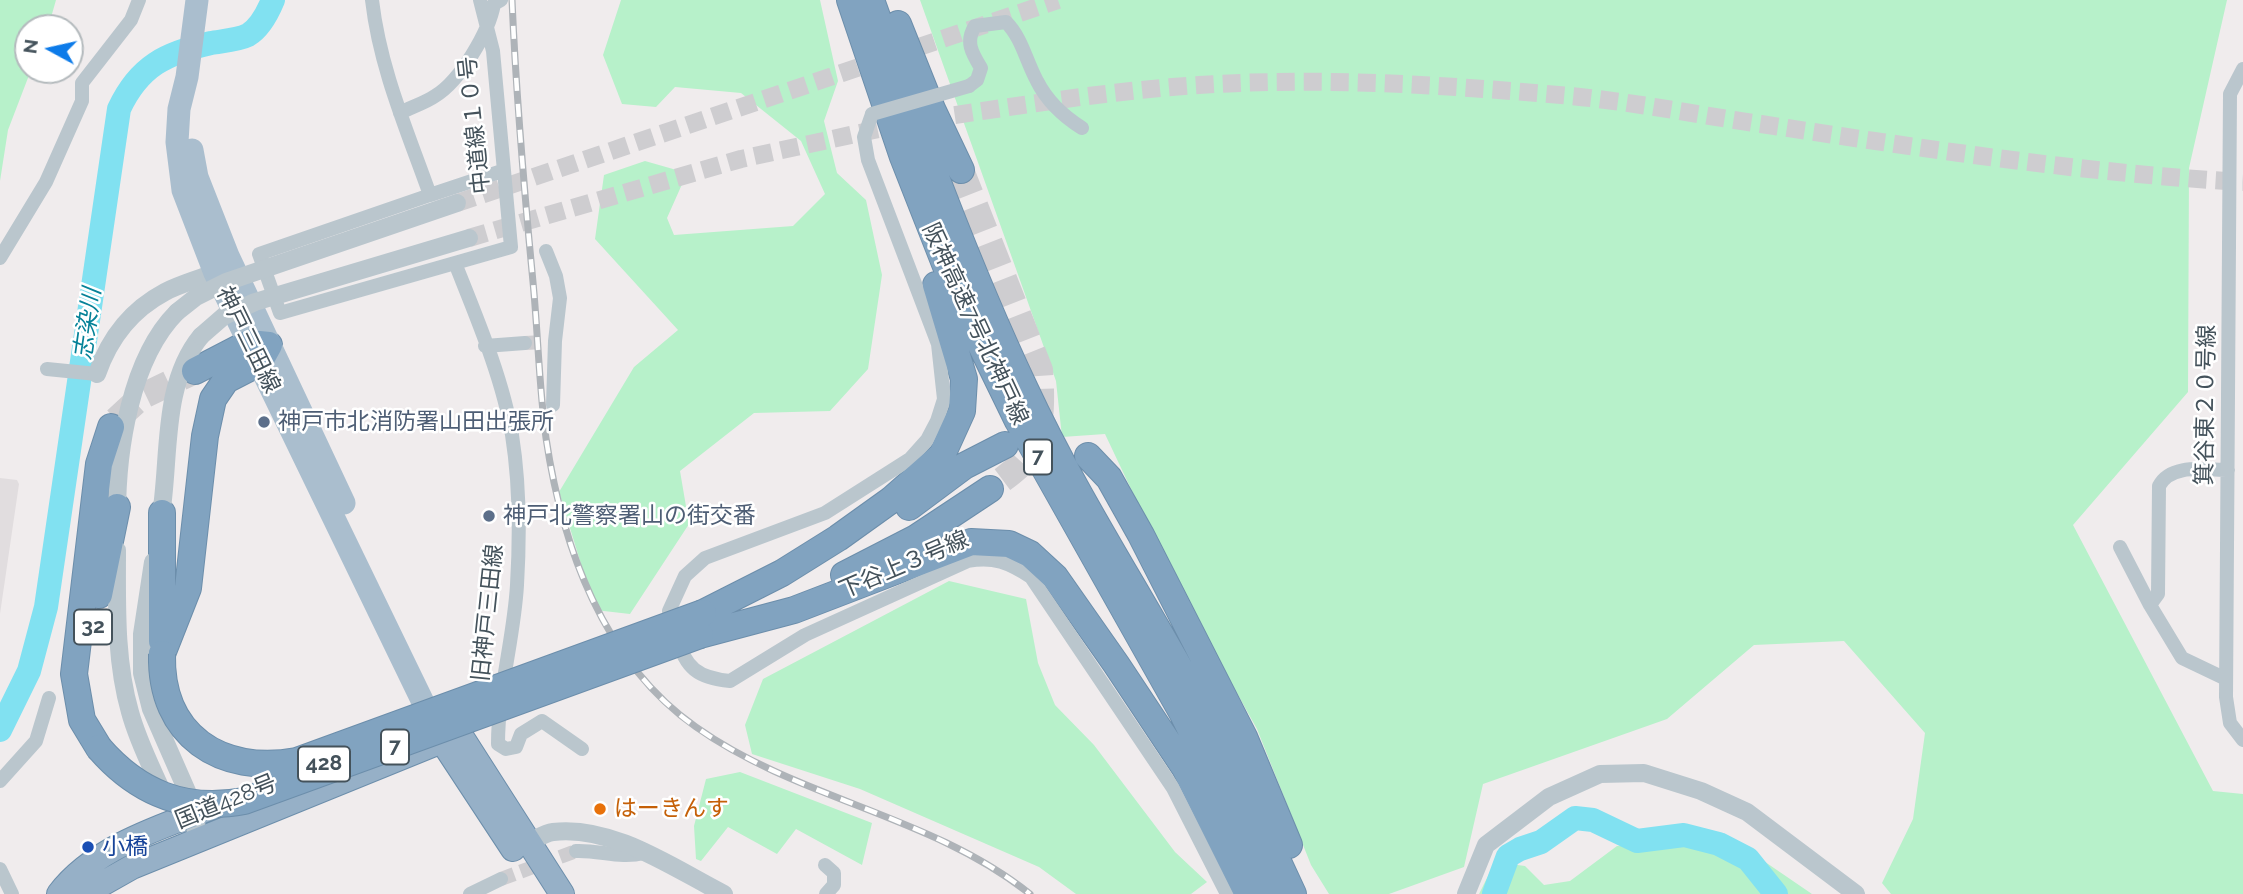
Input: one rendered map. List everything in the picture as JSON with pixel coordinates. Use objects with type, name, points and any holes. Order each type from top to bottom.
[{"type":"highway","points":[[888,0],[932,109],[961,170]]},
{"type":"highway","name":"7","points":[[698,629],[811,556],[891,500],[942,455],[962,411],[962,363],[861,58],[857,2]]},
{"type":"highway","name":"阪神高速7号北神戸線","points":[[857,2],[1025,390],[1192,690],[1300,892]]},
{"type":"highway","name":"阪神高速7号北神戸線","points":[[857,2],[902,157],[960,302],[1018,421],[1184,714],[1271,894]]},
{"type":"highway","points":[[195,371],[259,343]]},
{"type":"highway","name":"7","points":[[162,654],[188,588],[205,436],[213,399],[259,343]]},
{"type":"highway","points":[[99,748],[82,720],[74,674],[99,464],[111,427]]},
{"type":"highway","name":"7","points":[[698,629],[781,581],[846,549],[964,466],[1005,445]]},
{"type":"highway","points":[[1088,456],[1109,478],[1141,535],[1244,737],[1300,892]]},
{"type":"highway","name":"7","points":[[99,748],[125,776],[157,794],[191,804],[244,801],[859,569],[916,538],[990,489]]},
{"type":"highway","name":"32","points":[[99,748],[87,699],[88,660],[117,507]]},
{"type":"highway","name":"7","points":[[162,513],[162,654],[168,703],[183,729],[196,741],[210,751],[244,763],[280,764],[297,761],[698,629],[794,610],[971,542],[1009,544],[1030,554],[1055,577],[1185,768],[1248,894]]},
{"type":"highway","points":[[442,728],[528,842],[562,894]]},
{"type":"highway","points":[[442,728],[542,894]]},
{"type":"highway","name":"国道428号","points":[[58,894],[75,873],[85,867],[186,818],[442,728]]},
{"type":"highway","name":"国道428号","points":[[84,894],[132,867],[442,728]]},
{"type":"main road","name":"神戸三田線","points":[[197,2],[187,77],[178,117],[179,166],[189,208],[223,268],[442,728]]},
{"type":"street","points":[[0,258],[46,182],[82,101],[82,83],[131,20],[139,0]]},
{"type":"street","points":[[372,0],[379,51],[430,195]]},
{"type":"street","name":"中道線１０号","points":[[455,262],[511,247],[502,172],[493,51],[480,0]]},
{"type":"street","points":[[400,113],[435,96],[450,85],[466,64],[492,18],[495,4],[501,0]]},
{"type":"street","points":[[698,629],[669,611],[685,576],[705,558],[825,513],[909,459],[927,440],[937,421],[944,399],[938,344],[868,160],[864,136],[872,114],[969,86],[976,80],[981,68],[971,51],[971,33],[975,26],[1006,22],[1014,30],[1037,82],[1054,106],[1082,128]]},
{"type":"street","name":"箕谷東２０号線","points":[[2243,69],[2230,94],[2236,339],[2228,470],[2226,679],[2230,723],[2243,740]]},
{"type":"street","points":[[47,369],[97,374],[106,348],[129,318],[164,292],[259,254],[502,172]]},
{"type":"street","name":"32","points":[[186,818],[138,737],[124,686],[117,628],[117,507],[135,388],[154,340],[177,312],[196,297],[226,282],[457,203]]},
{"type":"street","name":"32","points":[[195,841],[151,709],[142,673],[144,615],[162,513],[176,387],[185,359],[201,336],[224,316],[255,302],[469,238]]},
{"type":"street","points":[[546,251],[556,276],[560,298],[549,341],[553,405]]},
{"type":"street","points":[[259,254],[280,313]]},
{"type":"street","points":[[259,343],[280,313],[455,262]]},
{"type":"street","name":"旧神戸三田線","points":[[455,262],[512,434],[518,493],[519,540],[514,622],[501,699],[498,744],[506,748],[516,747],[520,734],[542,721],[582,749]]},
{"type":"street","points":[[485,346],[525,343]]},
{"type":"street","points":[[2150,605],[2158,594],[2159,486],[2163,478],[2177,470],[2228,470]]},
{"type":"street","points":[[2120,547],[2182,658],[2226,679]]},
{"type":"street","name":"下谷上３号線","points":[[698,629],[682,658],[702,675],[730,681],[805,635],[968,561],[987,557],[1008,563],[1031,577],[1165,777],[1227,894]]},
{"type":"street","points":[[2227,618],[2243,618]]},
{"type":"street","points":[[631,651],[698,629]]},
{"type":"street","points":[[442,728],[501,699],[605,661]]},
{"type":"street","points":[[0,781],[36,741],[49,698]]},
{"type":"street","points":[[1466,894],[1486,845],[1549,797],[1600,774],[1644,773],[1701,791],[1747,812],[1856,894]]},
{"type":"street","points":[[528,842],[551,832],[582,831],[627,845],[724,894]]},
{"type":"street","points":[[576,851],[590,850],[625,858],[644,853]]},
{"type":"street","points":[[825,865],[834,873],[834,885],[826,894]]},
{"type":"street","points":[[0,869],[12,894]]},
{"type":"street","points":[[470,894],[501,879]]},
{"type":"shaded area","points":[[0,478],[17,480],[19,484],[0,614]]},
{"type":"green space","points":[[0,0],[56,0],[52,14],[14,14],[14,84],[26,84],[8,130],[0,181]]},
{"type":"green space","points":[[621,0],[820,0],[838,81],[824,121],[837,173],[866,200],[882,275],[868,369],[830,411],[754,413],[680,471],[689,524],[630,614],[595,610],[559,492],[634,367],[678,330],[595,239],[604,175],[645,161],[687,173],[667,218],[674,235],[793,226],[825,194],[801,141],[741,93],[675,87],[656,107],[622,104],[603,55]]},
{"type":"green space","points":[[920,0],[2227,0],[2189,168],[2188,392],[2073,525],[2213,791],[2243,794],[2243,894],[1891,894],[1882,883],[1913,819],[1925,733],[1844,641],[1754,645],[1667,719],[1483,784],[1464,867],[1389,894],[1329,894],[1311,865],[1257,729],[1175,582],[1105,434],[1062,437],[1056,381]]},
{"type":"green space","points":[[949,581],[1026,599],[1038,663],[1055,705],[1094,745],[1175,852],[1207,882],[1191,894],[1076,894],[1039,867],[860,789],[752,754],[745,725],[763,679]]},
{"type":"green space","points":[[740,772],[872,823],[862,865],[796,829],[777,854],[728,827],[701,861],[696,859],[694,826],[706,779]]},
{"type":"green space","points":[[1679,843],[1752,853],[1812,894],[1479,894],[1495,862],[1525,866],[1544,885],[1570,881],[1617,846]]},
{"type":"waterway","name":"志染川","points":[[0,730],[29,671],[46,607],[119,109],[135,82],[156,64],[180,51],[248,35],[260,24],[273,0]]},
{"type":"waterway","points":[[1494,894],[1508,856],[1541,842],[1575,818],[1593,820],[1637,841],[1684,835],[1719,844],[1748,859],[1776,894]]},
{"type":"tunnel","points":[[457,203],[1058,0]]},
{"type":"tunnel","points":[[928,119],[1097,95],[1199,85],[1339,82],[1432,86],[1595,99],[2002,159],[2122,173],[2243,182]]},
{"type":"tunnel","points":[[469,238],[741,159],[901,124]]},
{"type":"tunnel","points":[[961,170],[1040,370],[1040,420],[1034,445],[1020,465],[990,489]]},
{"type":"tunnel","points":[[525,343],[544,342]]},
{"type":"tunnel","points":[[116,420],[141,397],[195,371]]},
{"type":"tunnel","points":[[501,879],[576,851]]},
{"type":"railway","points":[[512,0],[546,438],[563,520],[576,560],[592,599],[612,635],[636,670],[664,700],[696,727],[736,752],[778,773],[951,845],[991,867],[1030,894]]},
{"type":"place","name":"神戸市北消防署山田出張所","points":[[264,422]]},
{"type":"place","name":"神戸北警察署山の街交番","points":[[489,516]]},
{"type":"place","name":"はーきんす","points":[[600,809]]},
{"type":"place","name":"小橋","points":[[88,847]]}]
